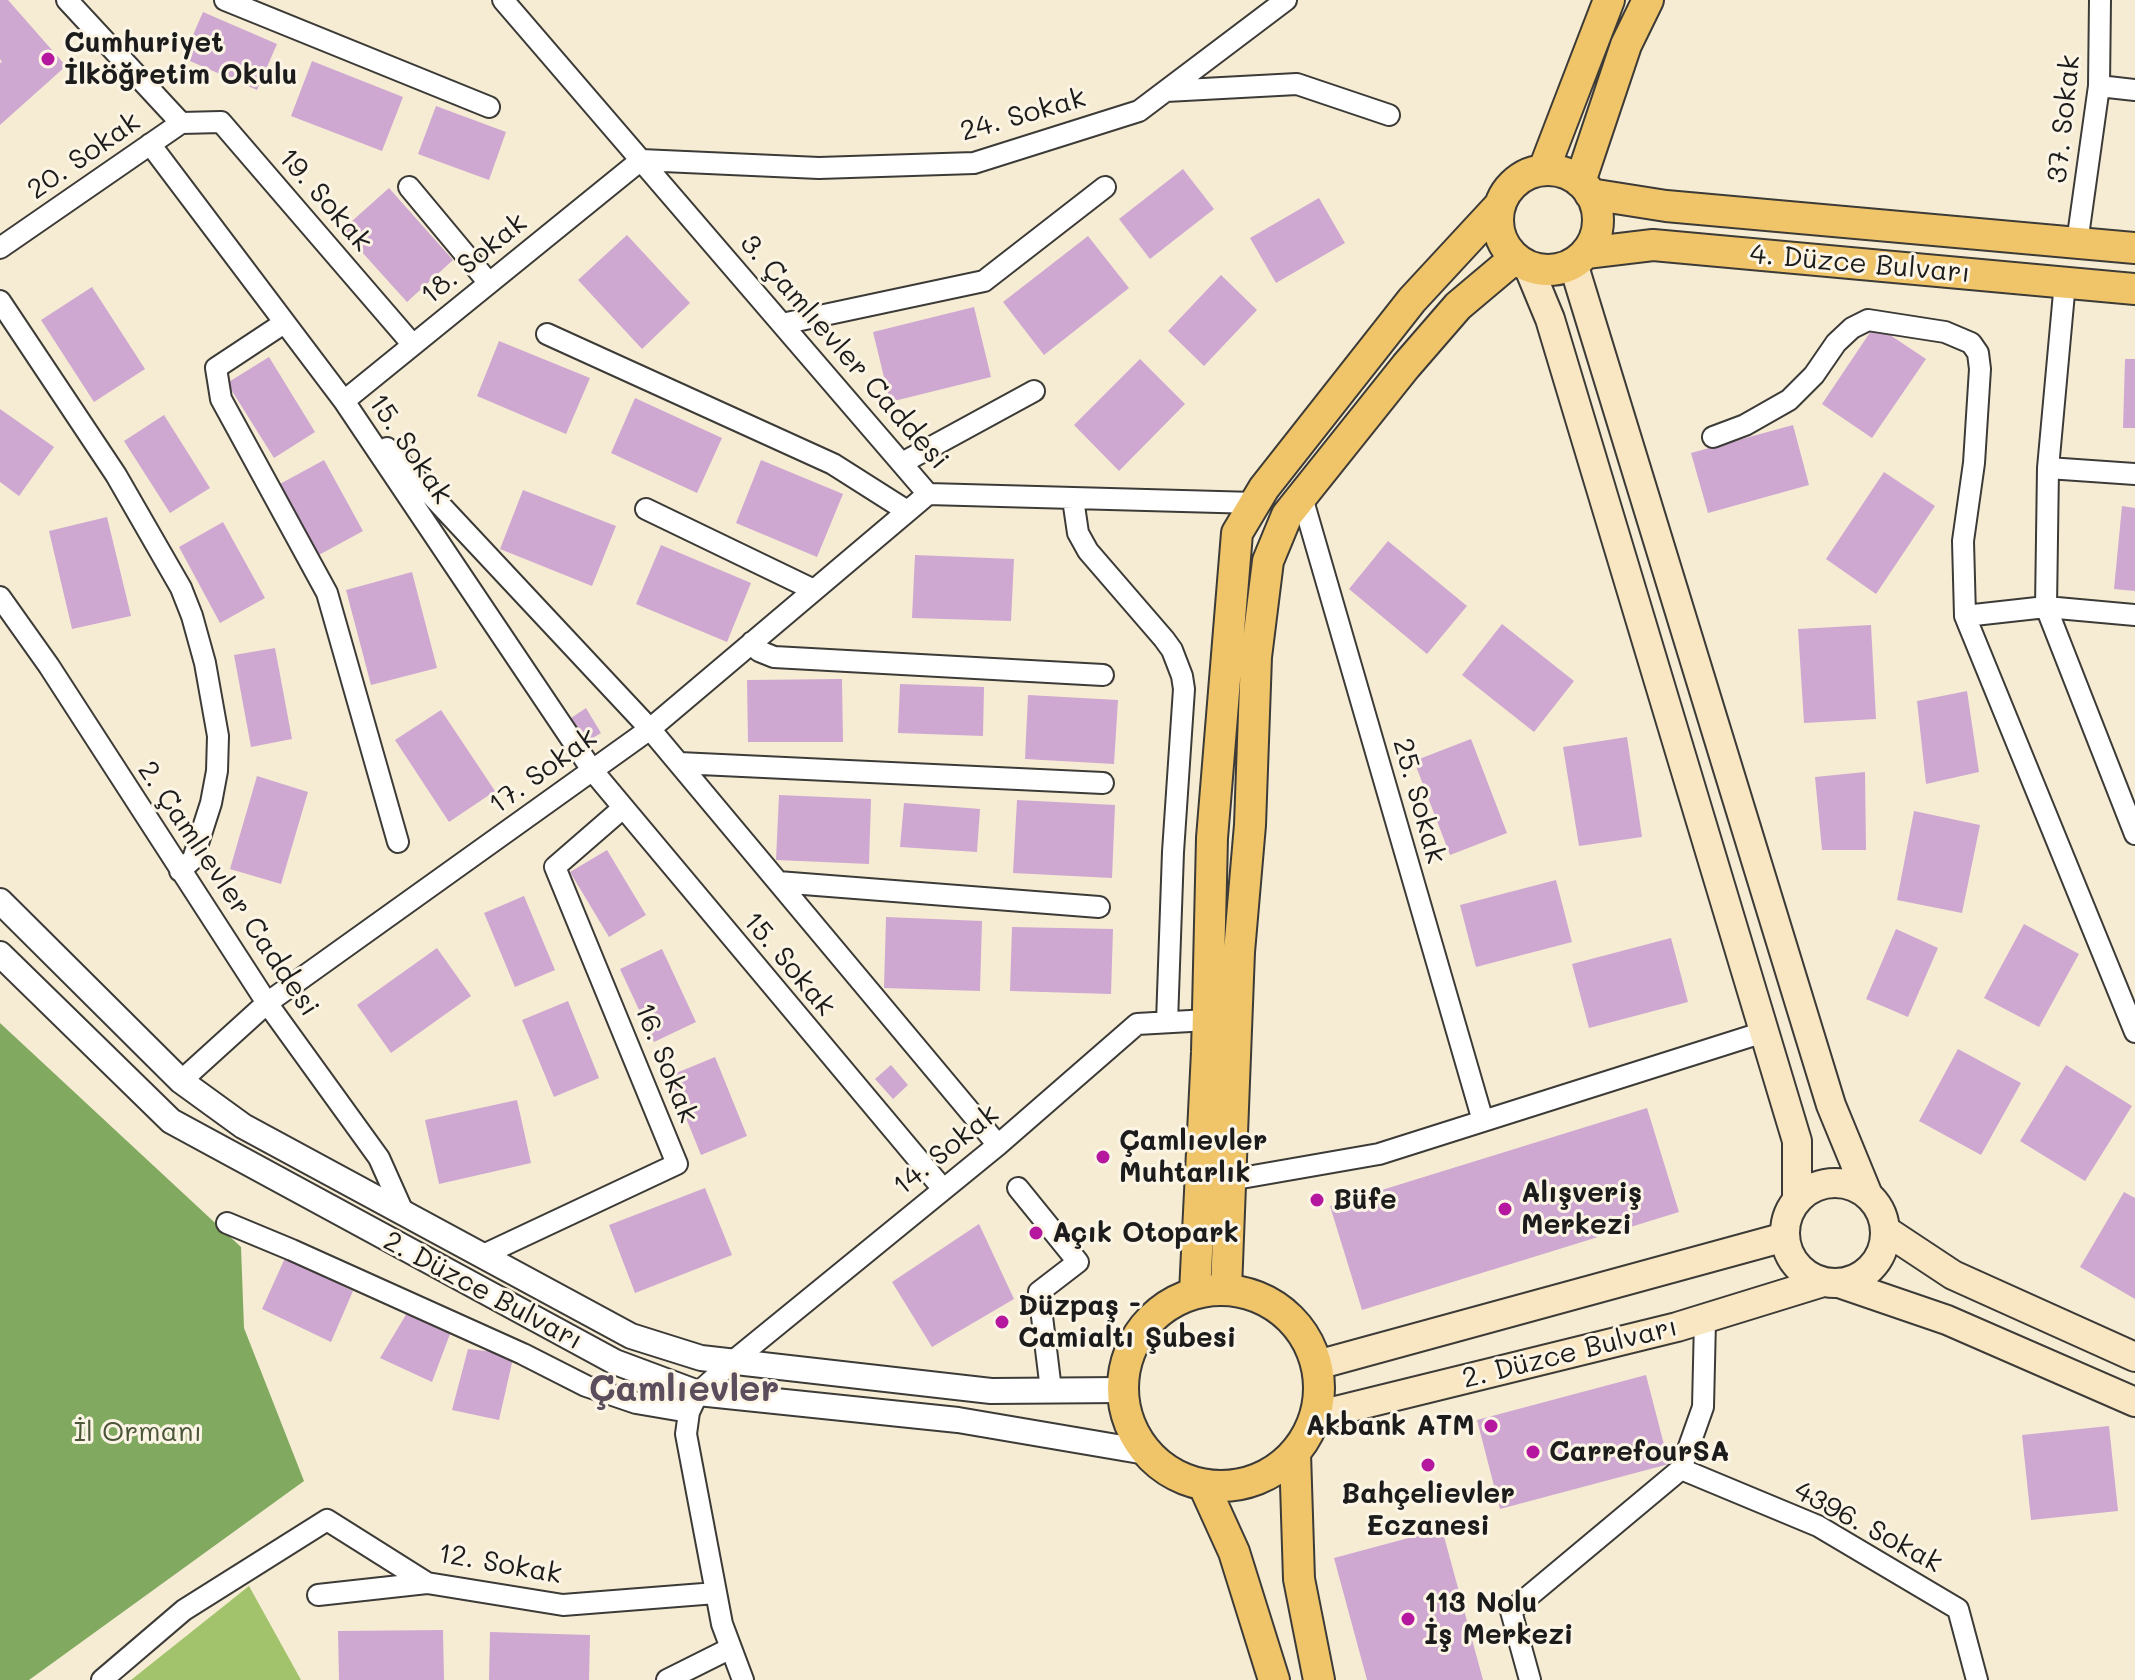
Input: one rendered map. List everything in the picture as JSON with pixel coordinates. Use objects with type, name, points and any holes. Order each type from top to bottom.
[{"type":"main road","points":[[1544,169],[1609,0]]},
{"type":"main road","points":[[1585,188],[1626,45],[1648,0]]},
{"type":"main road","points":[[1521,262],[1543,270],[1559,269],[1580,258],[1594,239],[1598,224],[1596,208],[1585,188],[1569,174],[1544,169],[1516,180],[1500,205],[1499,234],[1505,247],[1521,262],[1550,319],[1797,1141],[1797,1200]]},
{"type":"main road","name":"4. Düzce Bulvarı","points":[[1585,188],[1666,206],[2135,248]]},
{"type":"main road","points":[[1195,1292],[1208,1020],[1212,838],[1237,533],[1264,488],[1412,300],[1500,205]]},
{"type":"main road","name":"4. Düzce Bulvarı","points":[[1580,258],[1653,245],[2135,289]]},
{"type":"main road","points":[[1580,258],[1831,1105],[1868,1195],[1882,1217],[1885,1230],[1878,1260],[1854,1280],[1831,1283]]},
{"type":"main road","points":[[1226,1289],[1239,952],[1250,825],[1256,657],[1268,561],[1287,515],[1458,306],[1521,262]]},
{"type":"main road","points":[[1868,1195],[1839,1183],[1824,1184],[1809,1190],[1797,1200],[1785,1224],[1788,1252],[1797,1266],[1809,1276],[1947,1320],[2135,1402]]},
{"type":"main road","points":[[1885,1230],[1953,1275],[2135,1357]]},
{"type":"main road","name":"2. Düzce Bulvarı","points":[[1317,1365],[1785,1237]]},
{"type":"main road","name":"2. Düzce Bulvarı","points":[[1315,1416],[1705,1320],[1831,1283]]},
{"type":"main road","points":[[1226,1289],[1257,1295],[1284,1312],[1305,1335],[1317,1365],[1320,1396],[1312,1427],[1295,1453],[1269,1475],[1237,1486],[1204,1486],[1172,1474],[1146,1452],[1129,1423],[1122,1390],[1127,1358],[1142,1328],[1165,1306],[1195,1292],[1226,1289]]},
{"type":"main road","points":[[1295,1453],[1299,1579],[1319,1680]]},
{"type":"main road","points":[[1204,1486],[1234,1552],[1274,1680]]},
{"type":"street","name":"20. Sokak","points":[[0,248],[181,123],[67,0]]},
{"type":"street","points":[[225,0],[489,107]]},
{"type":"street","name":"3. Çamlıevler Caddesi","points":[[503,0],[928,494],[1255,503]]},
{"type":"street","name":"24. Sokak","points":[[641,160],[819,168],[974,163],[1139,111],[1286,0]]},
{"type":"street","name":"37. Sokak","points":[[2077,243],[2099,86],[2100,0]]},
{"type":"street","points":[[1166,91],[1297,84],[1389,115]]},
{"type":"street","points":[[2099,86],[2135,90]]},
{"type":"street","name":"19. Sokak","points":[[181,123],[221,122],[413,345]]},
{"type":"street","points":[[150,144],[344,401]]},
{"type":"street","name":"18. Sokak","points":[[344,401],[641,160]]},
{"type":"street","points":[[409,187],[489,283]]},
{"type":"street","points":[[782,324],[984,281],[1105,187]]},
{"type":"street","points":[[2065,282],[2048,468],[2046,607],[2135,834]]},
{"type":"street","points":[[0,301],[116,475],[181,588],[192,616],[205,663],[218,736],[217,771],[211,803],[193,859],[180,871]]},
{"type":"street","points":[[1713,437],[1745,425],[1789,400],[1814,375],[1836,343],[1852,328],[1868,320],[1945,332],[1971,343],[1978,353],[1980,369],[1974,463],[1963,541],[1965,616],[2135,1032]]},
{"type":"street","points":[[284,323],[216,368],[221,399],[327,593],[398,842]]},
{"type":"street","points":[[547,334],[833,464],[907,511]]},
{"type":"street","points":[[902,463],[1034,391]]},
{"type":"street","name":"15. Sokak","points":[[344,401],[650,729],[998,1145]]},
{"type":"street","name":"15. Sokak","points":[[344,401],[592,770],[943,1189]]},
{"type":"street","points":[[2048,468],[2135,474]]},
{"type":"street","name":"17. Sokak","points":[[181,1081],[267,1003],[650,729],[928,494]]},
{"type":"street","name":"25. Sokak","points":[[1302,497],[1483,1121]]},
{"type":"street","points":[[1073,499],[1078,533],[1088,551],[1164,639],[1182,676],[1184,689],[1173,852],[1167,1022]]},
{"type":"street","points":[[646,509],[814,590]]},
{"type":"street","name":"2. Çamlıevler Caddesi","points":[[0,597],[49,666],[267,1003],[379,1158],[404,1214]]},
{"type":"street","points":[[1965,616],[2046,607],[2135,615]]},
{"type":"street","points":[[752,642],[759,651],[774,657],[1103,675]]},
{"type":"street","points":[[679,763],[1103,783]]},
{"type":"street","name":"16. Sokak","points":[[481,1256],[677,1164],[555,867],[623,808]]},
{"type":"street","points":[[778,882],[1099,907]]},
{"type":"street","name":"2. Düzce Bulvarı","points":[[0,901],[181,1081],[243,1126],[631,1336],[701,1358],[991,1391],[1122,1390]]},
{"type":"street","name":"2. Düzce Bulvarı","points":[[0,954],[171,1121],[694,1403],[958,1420],[1146,1452]]},
{"type":"street","name":"14. Sokak","points":[[694,1403],[732,1362],[998,1145],[1137,1024],[1208,1020]]},
{"type":"street","points":[[1230,1180],[1379,1154],[1764,1032]]},
{"type":"street","points":[[1018,1188],[1078,1262],[1039,1292],[1051,1390]]},
{"type":"street","points":[[227,1223],[523,1354],[586,1386],[636,1403],[694,1403],[686,1434],[722,1624],[743,1680]]},
{"type":"street","points":[[1530,1680],[1511,1611],[1681,1469],[1703,1407],[1705,1320]]},
{"type":"street","name":"4396. Sokak","points":[[1681,1469],[1818,1526],[1958,1609],[1977,1680]]},
{"type":"street","name":"12. Sokak","points":[[102,1680],[184,1610],[327,1520],[427,1583],[563,1605],[716,1593]]},
{"type":"street","points":[[318,1595],[427,1583]]},
{"type":"street","points":[[667,1680],[731,1648]]},
{"type":"green space","name":"İl Ormanı","points":[[0,1023],[241,1247],[244,1328],[304,1481],[29,1680],[0,1680]]},
{"type":"green space","points":[[249,1586],[301,1680],[131,1680]]},
{"type":"building","points":[[0,0],[8,0],[66,66],[0,125],[2,62]]},
{"type":"building","points":[[203,12],[277,44],[257,90],[183,58]]},
{"type":"building","points":[[312,61],[403,97],[382,151],[291,116]]},
{"type":"building","points":[[436,106],[506,132],[489,180],[418,154]]},
{"type":"building","points":[[1183,169],[1214,209],[1150,259],[1119,219]]},
{"type":"building","points":[[389,188],[453,260],[407,302],[342,230]]},
{"type":"building","points":[[1319,198],[1345,243],[1276,283],[1250,238]]},
{"type":"building","points":[[627,235],[690,303],[642,349],[578,280]]},
{"type":"building","points":[[1088,236],[1129,288],[1044,355],[1003,302]]},
{"type":"building","points":[[1221,275],[1257,310],[1204,366],[1168,331]]},
{"type":"building","points":[[92,287],[145,369],[94,402],[41,320]]},
{"type":"building","points":[[974,307],[991,377],[890,402],[873,332]]},
{"type":"building","points":[[1875,325],[1926,359],[1872,438],[1822,404]]},
{"type":"building","points":[[499,341],[590,378],[566,434],[477,396]]},
{"type":"building","points":[[269,357],[315,432],[274,458],[227,383]]},
{"type":"building","points":[[1140,359],[1185,404],[1119,471],[1074,425]]},
{"type":"building","points":[[2125,359],[2135,359],[2135,428],[2123,428]]},
{"type":"building","points":[[635,398],[722,438],[697,493],[611,453]]},
{"type":"building","points":[[0,409],[54,447],[19,496],[0,482]]},
{"type":"building","points":[[164,415],[210,488],[170,513],[124,441]]},
{"type":"building","points":[[1793,425],[1809,485],[1708,513],[1691,453]]},
{"type":"building","points":[[324,460],[363,531],[317,556],[278,485]]},
{"type":"building","points":[[761,460],[843,494],[817,557],[736,523]]},
{"type":"building","points":[[1884,472],[1935,506],[1876,594],[1826,559]]},
{"type":"building","points":[[523,490],[616,526],[592,586],[500,549]]},
{"type":"building","points":[[2122,506],[2135,508],[2135,591],[2114,589]]},
{"type":"building","points":[[107,517],[131,616],[72,629],[49,531]]},
{"type":"building","points":[[223,522],[265,598],[220,623],[179,547]]},
{"type":"building","points":[[1388,541],[1467,606],[1427,654],[1349,589]]},
{"type":"building","points":[[661,545],[751,583],[727,642],[636,604]]},
{"type":"building","points":[[915,555],[1014,559],[1011,621],[912,618]]},
{"type":"building","points":[[412,572],[437,668],[371,685],[346,590]]},
{"type":"building","points":[[1502,624],[1574,681],[1534,732],[1462,675]]},
{"type":"building","points":[[1871,625],[1876,719],[1804,723],[1798,629]]},
{"type":"building","points":[[275,648],[292,739],[251,747],[234,655]]},
{"type":"building","points":[[842,679],[843,742],[748,742],[747,680]]},
{"type":"building","points":[[900,684],[984,687],[983,736],[898,733]]},
{"type":"building","points":[[1967,691],[1979,772],[1926,784],[1917,701]]},
{"type":"building","points":[[1028,695],[1118,700],[1114,764],[1025,759]]},
{"type":"building","points":[[586,708],[601,733],[586,742],[571,718]]},
{"type":"building","points":[[441,710],[495,791],[449,822],[395,740]]},
{"type":"building","points":[[1627,737],[1642,837],[1579,846],[1563,747]]},
{"type":"building","points":[[1471,739],[1507,833],[1450,855],[1414,761]]},
{"type":"building","points":[[1865,772],[1866,850],[1822,850],[1815,777]]},
{"type":"building","points":[[257,776],[308,792],[281,884],[230,869]]},
{"type":"building","points":[[779,795],[871,799],[869,864],[776,860]]},
{"type":"building","points":[[1017,800],[1115,805],[1112,878],[1013,873]]},
{"type":"building","points":[[904,803],[980,809],[977,852],[900,847]]},
{"type":"building","points":[[1914,811],[1980,825],[1962,913],[1897,900]]},
{"type":"building","points":[[607,850],[646,915],[609,937],[570,872]]},
{"type":"building","points":[[1556,880],[1572,942],[1476,967],[1460,905]]},
{"type":"building","points":[[524,896],[555,970],[515,987],[484,913]]},
{"type":"building","points":[[886,917],[982,921],[980,991],[884,988]]},
{"type":"building","points":[[2024,924],[2079,954],[2039,1027],[1984,998]]},
{"type":"building","points":[[1012,927],[1113,929],[1111,994],[1010,991]]},
{"type":"building","points":[[1896,929],[1938,948],[1908,1017],[1866,999]]},
{"type":"building","points":[[1671,938],[1688,1002],[1589,1028],[1572,964]]},
{"type":"building","points":[[437,948],[471,996],[391,1053],[357,1005]]},
{"type":"building","points":[[662,949],[696,1022],[654,1042],[620,969]]},
{"type":"building","points":[[568,1001],[599,1078],[554,1097],[522,1020]]},
{"type":"building","points":[[1958,1049],[2021,1083],[1981,1155],[1919,1121]]},
{"type":"building","points":[[715,1057],[747,1136],[701,1155],[669,1076]]},
{"type":"building","points":[[891,1065],[908,1085],[893,1099],[875,1079]]},
{"type":"building","points":[[2066,1065],[2132,1106],[2085,1181],[2020,1141]]},
{"type":"building","points":[[517,1100],[531,1163],[439,1184],[425,1120]]},
{"type":"building","name":"Alışveriş Merkezi","points":[[1647,1108],[1679,1212],[1362,1310],[1330,1206]]},
{"type":"building","points":[[705,1188],[732,1255],[635,1293],[609,1225]]},
{"type":"building","points":[[2124,1192],[2135,1198],[2135,1299],[2080,1267]]},
{"type":"building","points":[[979,1224],[1014,1299],[932,1347],[892,1282]]},
{"type":"building","points":[[285,1258],[353,1291],[331,1342],[262,1309]]},
{"type":"building","points":[[410,1308],[450,1334],[432,1382],[380,1358]]},
{"type":"building","points":[[468,1349],[514,1354],[499,1420],[452,1410]]},
{"type":"building","points":[[1646,1375],[1669,1464],[1500,1509],[1477,1420]]},
{"type":"building","points":[[2109,1426],[2118,1511],[2031,1520],[2022,1435]]},
{"type":"building","name":"113 Nolu İş Merkezi","points":[[1442,1529],[1483,1680],[1367,1680],[1334,1558]]},
{"type":"building","points":[[443,1630],[444,1680],[339,1680],[338,1631]]},
{"type":"building","points":[[490,1632],[590,1635],[589,1680],[489,1680]]},
{"type":"place","name":"Cumhuriyet İlköğretim Okulu","points":[[48,59]]},
{"type":"place","name":"Çamlıevler Muhtarlık","points":[[1103,1157]]},
{"type":"place","name":"Büfe","points":[[1317,1200]]},
{"type":"place","name":"Alışveriş Merkezi","points":[[1505,1209]]},
{"type":"place","name":"Açık Otopark","points":[[1036,1233]]},
{"type":"place","name":"Düzpaş - Camialtı Şubesi","points":[[1002,1322]]},
{"type":"place","name":"Akbank ATM","points":[[1491,1426]]},
{"type":"place","name":"CarrefourSA","points":[[1533,1452]]},
{"type":"place","name":"Bahçelievler Eczanesi","points":[[1428,1465]]},
{"type":"place","name":"113 Nolu İş Merkezi","points":[[1408,1619]]},
{"type":"district","name":"Çamlıevler","points":[[684,1390]]}]
